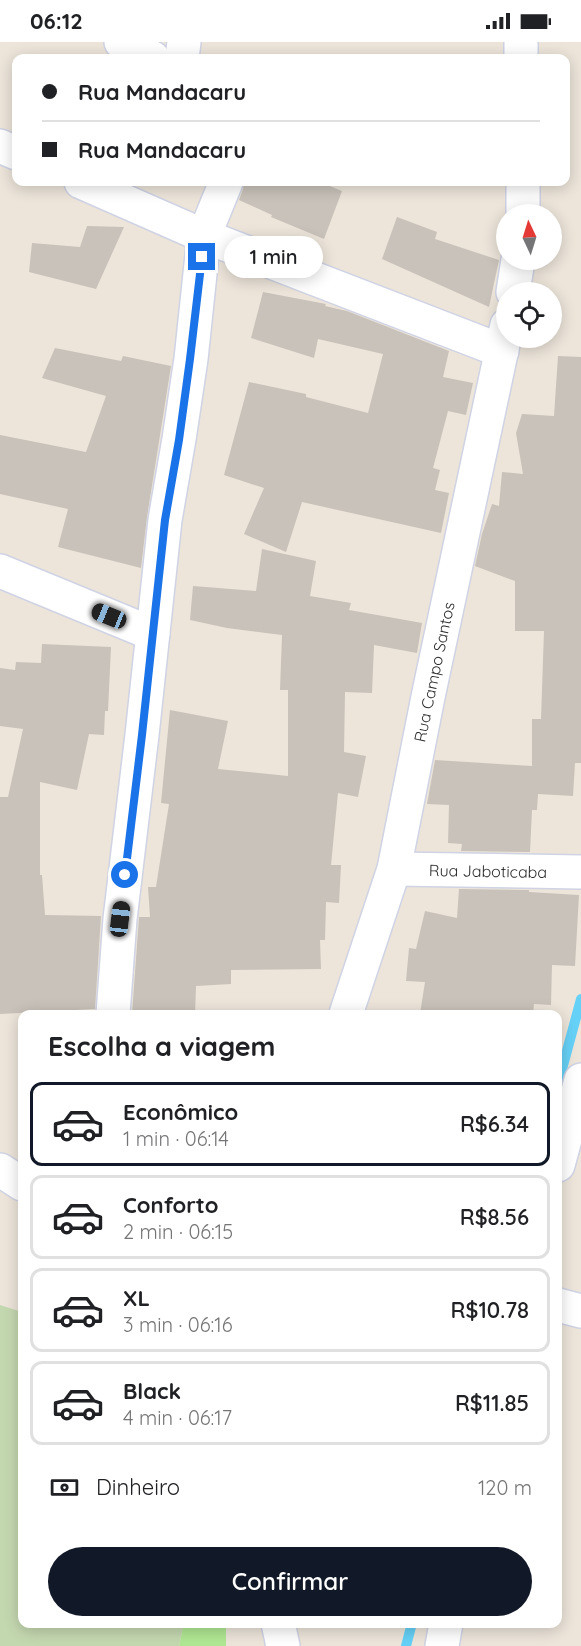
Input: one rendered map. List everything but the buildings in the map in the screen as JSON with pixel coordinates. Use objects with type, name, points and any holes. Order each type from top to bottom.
[{"type":"street","points":[[121,42],[145,54]]},
{"type":"street","points":[[90,186],[204,236],[496,335]]},
{"type":"street","points":[[113,1010],[120,919],[165,520],[179,440],[204,236],[224,186]]},
{"type":"street","points":[[523,186],[523,204]]},
{"type":"street","name":"Rua Campo Santos","points":[[347,1010],[394,869],[428,697],[503,348]]},
{"type":"street","points":[[0,571],[153,634]]},
{"type":"street","name":"Rua Jaboticaba","points":[[394,869],[581,872]]},
{"type":"street","points":[[562,1150],[581,1080]]},
{"type":"street","points":[[0,1170],[18,1181]]},
{"type":"street","points":[[562,1306],[581,1311]]},
{"type":"street","points":[[279,1628],[283,1646]]},
{"type":"street","points":[[442,1646],[445,1628]]},
{"type":"green space","points":[[0,1305],[18,1311],[18,1628],[183,1628],[179,1646],[0,1646]]},
{"type":"green space","points":[[183,1628],[226,1628],[226,1646],[179,1646]]},
{"type":"waterway","points":[[562,1069],[581,999]]},
{"type":"waterway","points":[[406,1646],[411,1628]]},
{"type":"route","points":[[125,875],[165,520],[179,440],[202,257]]}]
